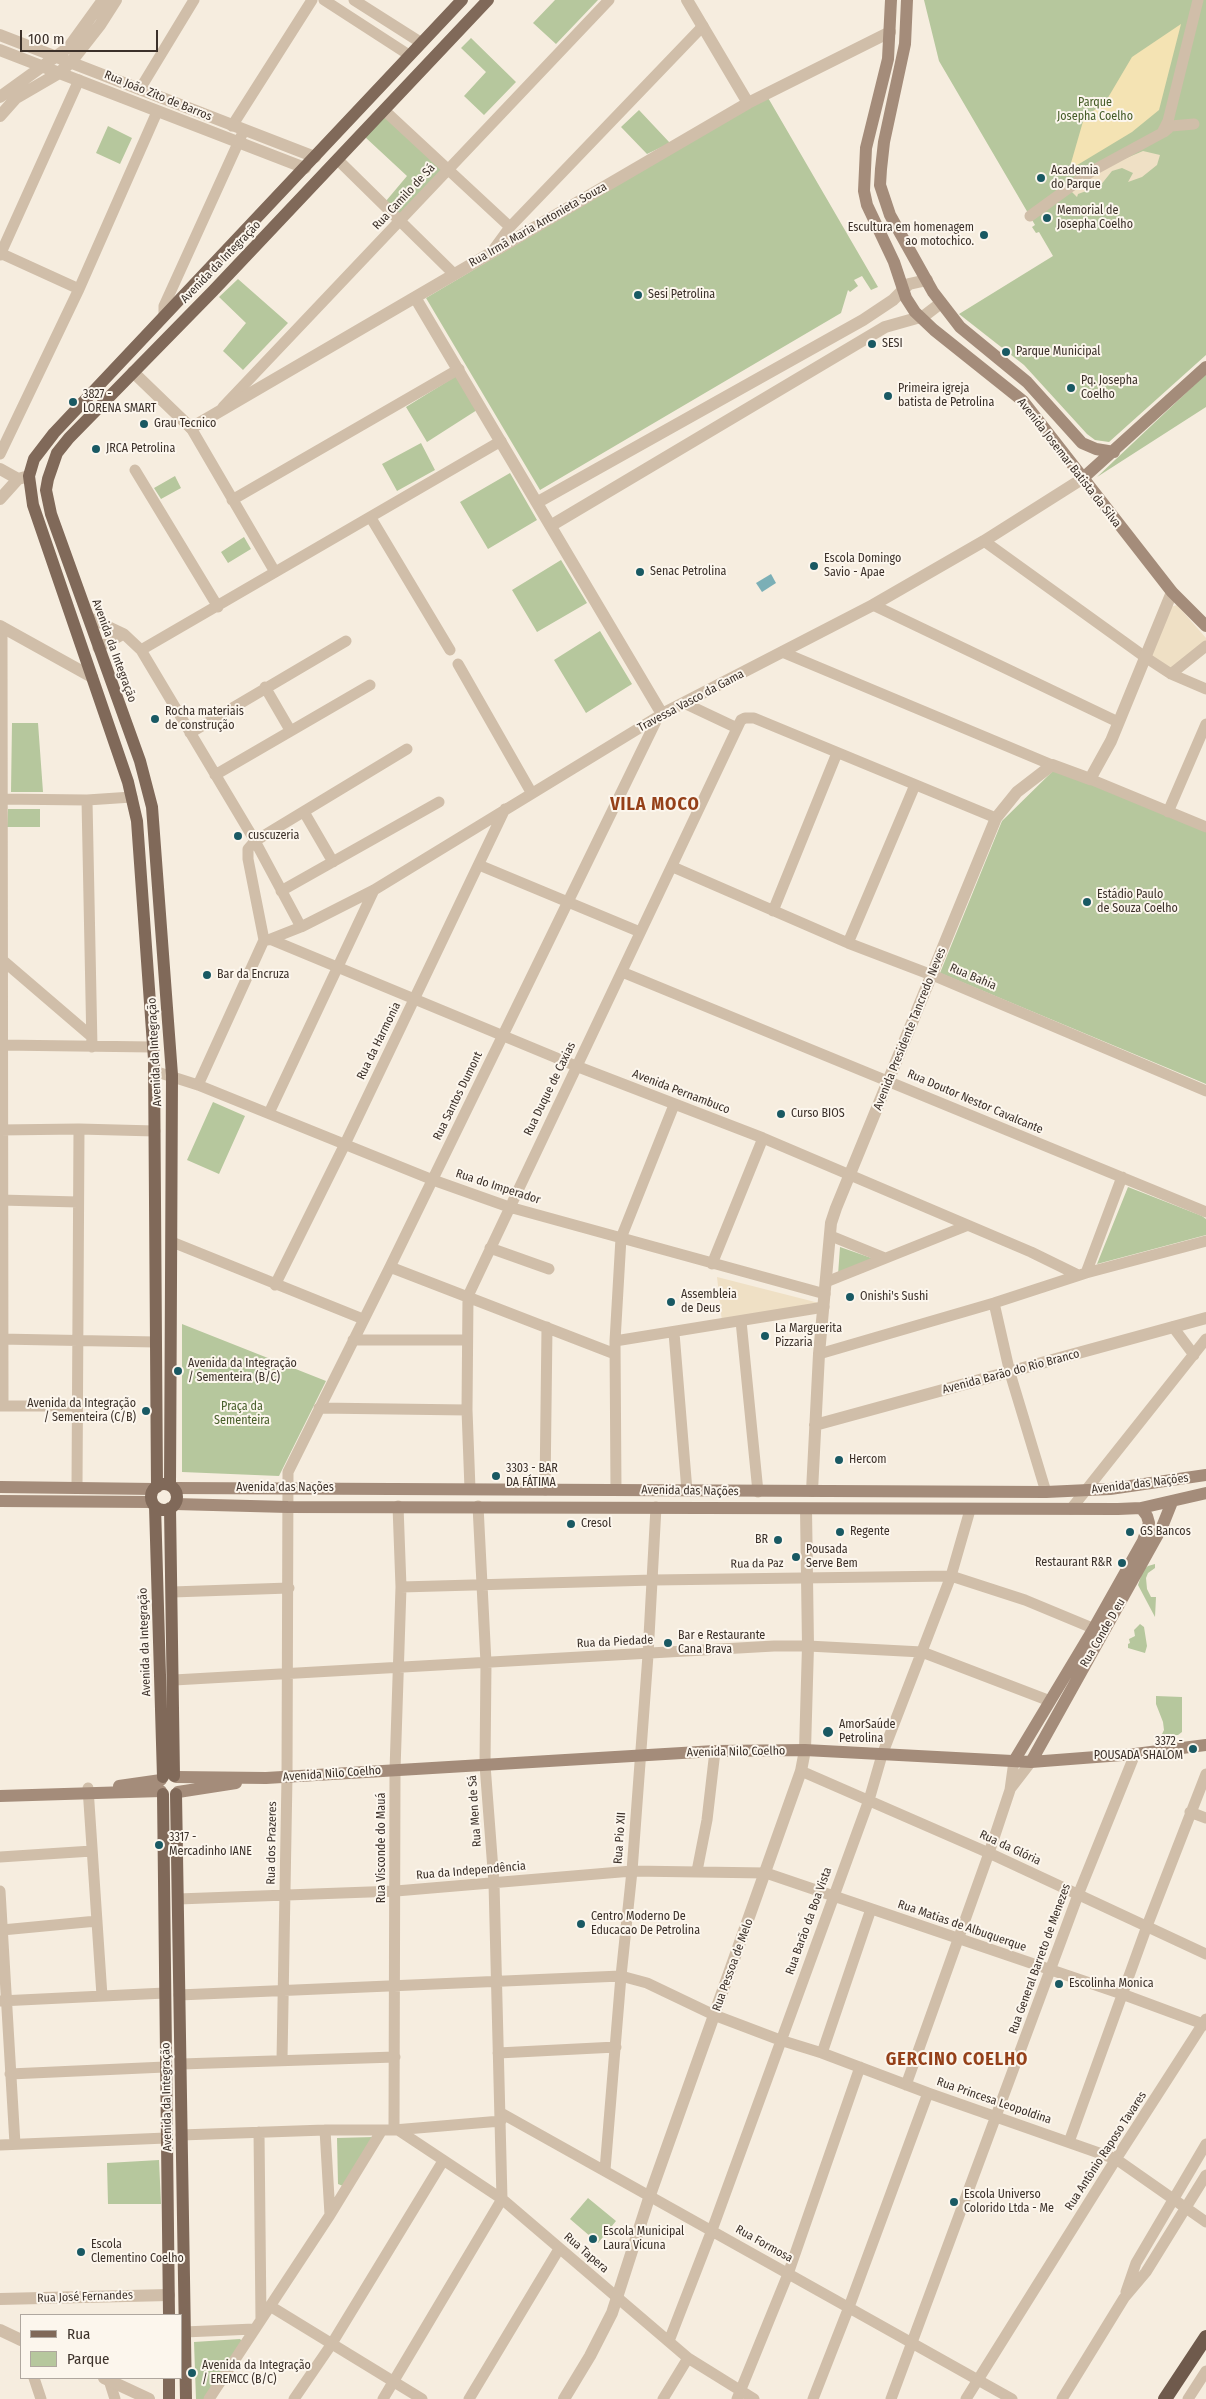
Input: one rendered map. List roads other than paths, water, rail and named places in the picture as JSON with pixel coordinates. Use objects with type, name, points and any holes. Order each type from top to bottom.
[{"type":"highway","points":[[1165,2399],[1206,2338]]},
{"type":"main road","name":"Avenida da Integração","points":[[186,2399],[178,1899],[169,1785],[154,1496],[156,1342],[154,1071],[139,841],[132,797],[123,768],[23,478],[40,449],[164,314],[305,168],[420,42],[462,0]]},
{"type":"main road","name":"Avenida da Integração","points":[[172,1487],[172,1076],[150,794],[140,761],[51,514],[46,490],[48,479],[51,466],[62,447],[338,160],[488,0]]},
{"type":"main road","name":"Avenida Josemar Batista da Silva","points":[[891,0],[888,59],[866,148],[864,184],[867,205],[894,262],[910,305],[920,317],[1023,401],[1172,592],[1206,626]]},
{"type":"main road","points":[[907,0],[905,44],[884,142],[880,185],[890,215],[940,303],[966,333],[1027,382],[1082,443],[1096,449],[1114,452]]},
{"type":"main road","points":[[199,278],[204,288],[213,291]]},
{"type":"main road","points":[[181,297],[193,304],[193,312]]},
{"type":"main road","points":[[1082,479],[1206,367]]},
{"type":"main road","points":[[114,742],[125,742],[130,735]]},
{"type":"main road","points":[[123,768],[128,762],[140,761]]},
{"type":"main road","name":"Avenida das Nações","points":[[172,1487],[470,1488],[758,1492],[1046,1492],[1128,1487],[1206,1475]]},
{"type":"main road","points":[[163,1484],[172,1487],[177,1496],[172,1506],[163,1510],[154,1496],[163,1484]]},
{"type":"main road","points":[[0,1487],[77,1487],[154,1496]]},
{"type":"main road","points":[[719,1491],[719,1508]]},
{"type":"main road","points":[[891,1492],[898,1498],[896,1506],[893,1508]]},
{"type":"main road","name":"Avenida das Nações","points":[[172,1506],[656,1506],[806,1510],[1141,1508],[1206,1493]]},
{"type":"main road","points":[[0,1501],[154,1496]]},
{"type":"main road","name":"Rua Conde D eu","points":[[1014,1761],[1050,1701],[1099,1630],[1162,1527],[1172,1502]]},
{"type":"main road","name":"Avenida da Integração","points":[[169,2314],[165,1993],[169,1785],[174,1680],[172,1506]]},
{"type":"main road","name":"Rua Conde D eu","points":[[1031,1762],[1147,1532],[1147,1516],[1141,1508]]},
{"type":"main road","name":"Avenida Nilo Coelho","points":[[0,1796],[639,1755],[805,1750],[1031,1762],[1135,1754],[1206,1745]]},
{"type":"main road","points":[[169,2379],[169,2399]]},
{"type":"street","points":[[0,97],[57,57],[82,32],[103,0]]},
{"type":"street","points":[[0,116],[16,98],[58,73],[71,62],[116,0]]},
{"type":"street","points":[[140,88],[194,0]]},
{"type":"street","points":[[164,314],[164,306],[237,143],[238,128],[312,0]]},
{"type":"street","points":[[324,0],[409,55]]},
{"type":"street","points":[[354,0],[371,4],[420,42]]},
{"type":"street","name":"Rua Camilo de Sá","points":[[218,412],[609,0]]},
{"type":"street","points":[[687,0],[748,103]]},
{"type":"street","points":[[1162,133],[1168,121],[1198,0]]},
{"type":"street","points":[[490,254],[510,228],[703,26]]},
{"type":"street","name":"Rua Irmã Maria Antonieta Souza","points":[[191,428],[416,299],[454,274],[748,103],[890,32]]},
{"type":"street","name":"Rua João Zito de Barros","points":[[0,35],[315,157]]},
{"type":"street","name":"Rua João Zito de Barros","points":[[0,50],[305,168]]},
{"type":"street","points":[[78,80],[0,254],[79,289]]},
{"type":"street","points":[[384,110],[510,228]]},
{"type":"street","points":[[0,454],[79,289],[157,112]]},
{"type":"street","points":[[1030,216],[1092,171],[1162,133],[1171,126],[1194,124]]},
{"type":"street","points":[[338,160],[454,274]]},
{"type":"street","points":[[538,502],[863,320],[893,300],[903,289],[914,282],[927,280]]},
{"type":"street","points":[[416,299],[552,524],[660,715]]},
{"type":"street","points":[[552,524],[885,327],[932,312],[940,303]]},
{"type":"street","points":[[232,500],[459,369]]},
{"type":"street","points":[[133,372],[191,428],[275,572]]},
{"type":"street","points":[[141,650],[501,441]]},
{"type":"street","points":[[0,469],[23,478],[0,499]]},
{"type":"street","points":[[135,470],[218,607]]},
{"type":"street","name":"Travessa Vasco da Gama","points":[[268,940],[301,927],[374,890],[531,792],[660,715],[873,605],[984,541],[1082,479]]},
{"type":"street","points":[[371,518],[450,650]]},
{"type":"street","points":[[984,541],[1145,657],[1171,674],[1206,689]]},
{"type":"street","points":[[1090,779],[1111,741],[1172,592]]},
{"type":"street","points":[[873,605],[1118,722]]},
{"type":"street","points":[[88,617],[124,634],[141,650],[255,841],[301,927]]},
{"type":"street","points":[[77,1406],[1,1406],[1,626],[92,677]]},
{"type":"street","points":[[98,648],[124,634]]},
{"type":"street","points":[[190,733],[265,687],[346,641]]},
{"type":"street","points":[[1171,674],[1206,646]]},
{"type":"street","points":[[782,652],[1206,828]]},
{"type":"street","points":[[458,664],[531,792]]},
{"type":"street","points":[[214,775],[370,685]]},
{"type":"street","points":[[265,687],[290,730]]},
{"type":"street","points":[[684,703],[739,724],[745,718],[754,718],[996,818]]},
{"type":"street","name":"Rua Santos Dumont","points":[[288,1507],[288,1472],[660,715]]},
{"type":"street","name":"Rua Duque de Caxias","points":[[470,1488],[467,1410],[468,1296],[640,932],[673,867],[739,724]]},
{"type":"street","points":[[1168,812],[1206,724]]},
{"type":"street","points":[[198,1085],[268,940],[248,859],[248,849],[255,841],[407,749]]},
{"type":"street","points":[[773,911],[837,753]]},
{"type":"street","name":"Avenida Presidente Tancredo Neves","points":[[812,1491],[819,1354],[830,1236],[836,1208],[996,818],[1017,792],[1052,765]]},
{"type":"street","points":[[848,942],[915,785]]},
{"type":"street","points":[[1,799],[87,800],[132,797]]},
{"type":"street","points":[[87,800],[91,1042]]},
{"type":"street","points":[[281,891],[438,802]]},
{"type":"street","name":"Rua da Harmonia","points":[[275,1284],[345,1144],[505,809]]},
{"type":"street","points":[[304,812],[333,862]]},
{"type":"street","points":[[479,866],[640,932]]},
{"type":"street","name":"Rua Bahia","points":[[673,867],[773,911],[932,975],[1206,1090]]},
{"type":"street","points":[[269,1114],[374,890]]},
{"type":"street","name":"Avenida Pernambuco","points":[[268,940],[576,1066],[763,1138],[1082,1274]]},
{"type":"street","points":[[1,959],[91,1042]]},
{"type":"street","name":"Rua Doutor Nestor Cavalcante","points":[[622,972],[1206,1212]]},
{"type":"street","points":[[2,1045],[91,1042],[153,1047]]},
{"type":"street","name":"Rua do Imperador","points":[[154,1071],[198,1085],[433,1180],[509,1207],[825,1294]]},
{"type":"street","points":[[616,1490],[615,1341],[621,1238],[674,1105]]},
{"type":"street","points":[[1,1130],[79,1129],[155,1131]]},
{"type":"street","points":[[77,1487],[79,1129]]},
{"type":"street","points":[[712,1264],[763,1138]]},
{"type":"street","points":[[1082,1274],[1122,1178]]},
{"type":"street","points":[[1,1200],[78,1202]]},
{"type":"street","points":[[615,1341],[741,1321],[825,1294],[885,1258],[966,1226]]},
{"type":"street","points":[[830,1236],[885,1258]]},
{"type":"street","points":[[819,1354],[994,1304],[1082,1274],[1206,1241]]},
{"type":"street","points":[[172,1242],[363,1319]]},
{"type":"street","points":[[490,1248],[549,1269]]},
{"type":"street","points":[[390,1267],[615,1354]]},
{"type":"street","points":[[994,1304],[1010,1373],[1046,1492]]},
{"type":"street","name":"Avenida Barão do Rio Branco","points":[[815,1425],[1206,1318]]},
{"type":"street","points":[[741,1321],[758,1492]]},
{"type":"street","points":[[545,1490],[548,1327]]},
{"type":"street","points":[[1173,1327],[1194,1355]]},
{"type":"street","points":[[674,1333],[686,1491]]},
{"type":"street","points":[[1,1339],[156,1342]]},
{"type":"street","points":[[1071,1508],[1206,1339]]},
{"type":"street","points":[[353,1340],[467,1340]]},
{"type":"street","points":[[319,1408],[467,1410]]},
{"type":"street","name":"Rua Visconde do Mauá","points":[[396,2130],[395,1770],[401,1588],[398,1506]]},
{"type":"street","name":"Rua Men de Sá","points":[[478,1506],[486,1663],[485,1765],[494,1884],[502,2199]]},
{"type":"street","name":"Rua Pio XII","points":[[605,2170],[621,1976],[632,1871],[653,1580],[656,1506]]},
{"type":"street","name":"Rua dos Prazeres","points":[[282,2060],[287,1777],[288,1507]]},
{"type":"street","name":"Rua Pessoa de Melo","points":[[564,2399],[604,2329],[617,2298],[650,2195],[801,1772],[805,1750],[808,1646],[806,1510]]},
{"type":"street","name":"Rua Barão da Boa Vista","points":[[669,2341],[712,2230],[869,1800],[882,1755],[951,1576],[970,1510]]},
{"type":"street","name":"Rua da Paz","points":[[401,1588],[653,1580],[951,1576],[1025,1600],[1099,1630]]},
{"type":"street","points":[[172,1592],[289,1588]]},
{"type":"street","name":"Rua da Piedade","points":[[174,1680],[648,1655],[774,1646],[808,1646],[922,1652],[1050,1701]]},
{"type":"street","points":[[697,1871],[707,1820],[715,1752]]},
{"type":"street","name":"Rua General Barreto de Menezes","points":[[891,2399],[997,2118],[1078,1895],[1135,1754]]},
{"type":"street","points":[[906,2085],[1010,1790],[1014,1761]]},
{"type":"street","points":[[1010,1790],[1031,1762]]},
{"type":"street","name":"Rua da Glória","points":[[801,1772],[989,1853],[1206,1954]]},
{"type":"street","points":[[1069,2142],[1147,1926],[1206,1774]]},
{"type":"street","points":[[88,1791],[102,1996]]},
{"type":"street","points":[[1190,1812],[1206,1818]]},
{"type":"street","points":[[0,1857],[92,1851]]},
{"type":"street","name":"Rua da Independência","points":[[178,1899],[396,1891],[632,1871],[766,1873]]},
{"type":"street","name":"Rua Matias de Albuquerque","points":[[766,1873],[1205,2023]]},
{"type":"street","points":[[0,1891],[3,2000],[15,2144]]},
{"type":"street","points":[[822,2053],[871,1909]]},
{"type":"street","points":[[2,1930],[97,1921]]},
{"type":"street","name":"Rua Princesa Leopoldina","points":[[179,1995],[283,1989],[621,1976],[664,1990],[714,2015],[780,2040],[822,2053],[997,2118],[1116,2159],[1206,2222]]},
{"type":"street","points":[[3,2000],[165,1993]]},
{"type":"street","name":"Rua Antônio Raposo Tavares","points":[[966,2399],[1116,2159],[1205,2023]]},
{"type":"street","points":[[498,2053],[616,2047]]},
{"type":"street","points":[[181,2064],[395,2057]]},
{"type":"street","points":[[10,2074],[165,2067]]},
{"type":"street","points":[[739,2395],[788,2274],[860,2067]]},
{"type":"street","points":[[812,2399],[849,2306],[928,2093]]},
{"type":"street","points":[[181,2135],[325,2130],[396,2130],[501,2117]]},
{"type":"street","name":"Rua Formosa","points":[[501,2117],[605,2170],[1012,2399]]},
{"type":"street","points":[[325,2130],[330,2215]]},
{"type":"street","points":[[209,2399],[330,2215],[382,2130]]},
{"type":"street","name":"Rua Tapera","points":[[396,2130],[502,2199],[688,2358],[739,2395],[754,2399]]},
{"type":"street","points":[[258,2325],[259,2132]]},
{"type":"street","points":[[0,2144],[166,2138]]},
{"type":"street","points":[[1124,2298],[1136,2263],[1206,2144]]},
{"type":"street","points":[[294,2399],[331,2345],[443,2161]]},
{"type":"street","points":[[1062,2399],[1124,2298],[1146,2272],[1206,2175]]},
{"type":"street","points":[[383,2399],[502,2199]]},
{"type":"street","points":[[469,2399],[559,2249]]},
{"type":"street","name":"Rua José Fernandes","points":[[0,2299],[169,2294]]},
{"type":"street","points":[[270,2306],[422,2399]]},
{"type":"street","points":[[184,2332],[258,2325]]},
{"type":"street","points":[[0,2330],[20,2340]]},
{"type":"street","points":[[663,2399],[688,2358]]},
{"type":"street","points":[[1188,2399],[1206,2371]]},
{"type":"street","points":[[34,2379],[41,2399]]},
{"type":"street","points":[[106,2379],[115,2399]]},
{"type":"street","points":[[106,2379],[149,2399]]},
{"type":"water","points":[[771,574],[776,583],[762,592],[756,583]]},
{"type":"place","name":"Academia do Parque","points":[[1041,178]]},
{"type":"place","name":"Memorial de Josepha Coelho","points":[[1047,218]]},
{"type":"place","name":"Escultura em homenagem ao motochico.","points":[[984,235]]},
{"type":"place","name":"Sesi Petrolina","points":[[638,295]]},
{"type":"place","name":"SESI","points":[[872,344]]},
{"type":"place","name":"Parque Municipal","points":[[1006,352]]},
{"type":"place","name":"Pq. Josepha Coelho","points":[[1071,388]]},
{"type":"place","name":"Primeira igreja batista de Petrolina","points":[[888,396]]},
{"type":"place","name":"3827 - LORENA SMART","points":[[73,402]]},
{"type":"place","name":"Grau Tecnico","points":[[144,424]]},
{"type":"place","name":"JRCA Petrolina","points":[[96,449]]},
{"type":"place","name":"Escola Domingo Savio - Apae","points":[[814,566]]},
{"type":"place","name":"Senac Petrolina","points":[[640,572]]},
{"type":"place","name":"Rocha materiais de construção","points":[[155,719]]},
{"type":"place","name":"cuscuzeria","points":[[238,836]]},
{"type":"place","name":"Estádio Paulo de Souza Coelho","points":[[1087,902]]},
{"type":"place","name":"Bar da Encruza","points":[[207,975]]},
{"type":"place","name":"Curso BIOS","points":[[781,1114]]},
{"type":"place","name":"Onishi's Sushi","points":[[850,1297]]},
{"type":"place","name":"Assembleia de Deus","points":[[671,1302]]},
{"type":"place","name":"La Marguerita Pizzaria","points":[[765,1336]]},
{"type":"place","name":"Avenida da Integração / Sementeira (B/C)","points":[[178,1371]]},
{"type":"place","name":"Avenida da Integração / Sementeira (C/B)","points":[[146,1411]]},
{"type":"place","name":"Hercom","points":[[839,1460]]},
{"type":"place","name":"3303 - BAR DA FÁTIMA","points":[[496,1476]]},
{"type":"place","name":"Cresol","points":[[571,1524]]},
{"type":"place","name":"Regente","points":[[840,1532]]},
{"type":"place","name":"GS Bancos","points":[[1130,1532]]},
{"type":"place","name":"BR","points":[[778,1540]]},
{"type":"place","name":"Pousada Serve Bem","points":[[796,1557]]},
{"type":"place","name":"Restaurant R&R","points":[[1122,1563]]},
{"type":"place","name":"Bar e Restaurante Cana Brava","points":[[668,1643]]},
{"type":"place","name":"AmorSaúde Petrolina","points":[[828,1732]]},
{"type":"place","name":"3372 - POUSADA SHALOM","points":[[1193,1749]]},
{"type":"place","name":"3317 - Mercadinho IANE","points":[[159,1845]]},
{"type":"place","name":"Centro Moderno De Educacao De Petrolina","points":[[581,1924]]},
{"type":"place","name":"Escolinha Monica","points":[[1059,1984]]},
{"type":"place","name":"Escola Universo Colorido Ltda - Me","points":[[954,2202]]},
{"type":"place","name":"Escola Municipal Laura Vicuna","points":[[593,2239]]},
{"type":"place","name":"Escola Clementino Coelho","points":[[81,2252]]},
{"type":"place","name":"Avenida da Integração / EREMCC (B/C)","points":[[192,2373]]},
{"type":"district","name":"VILA MOCO","points":[[655,805]]},
{"type":"district","name":"GERCINO COELHO","points":[[957,2060]]},
{"type":"park label","name":"Parque Josepha Coelho","points":[[1095,110]]},
{"type":"park label","name":"Praça da Sementeira","points":[[242,1414]]}]
